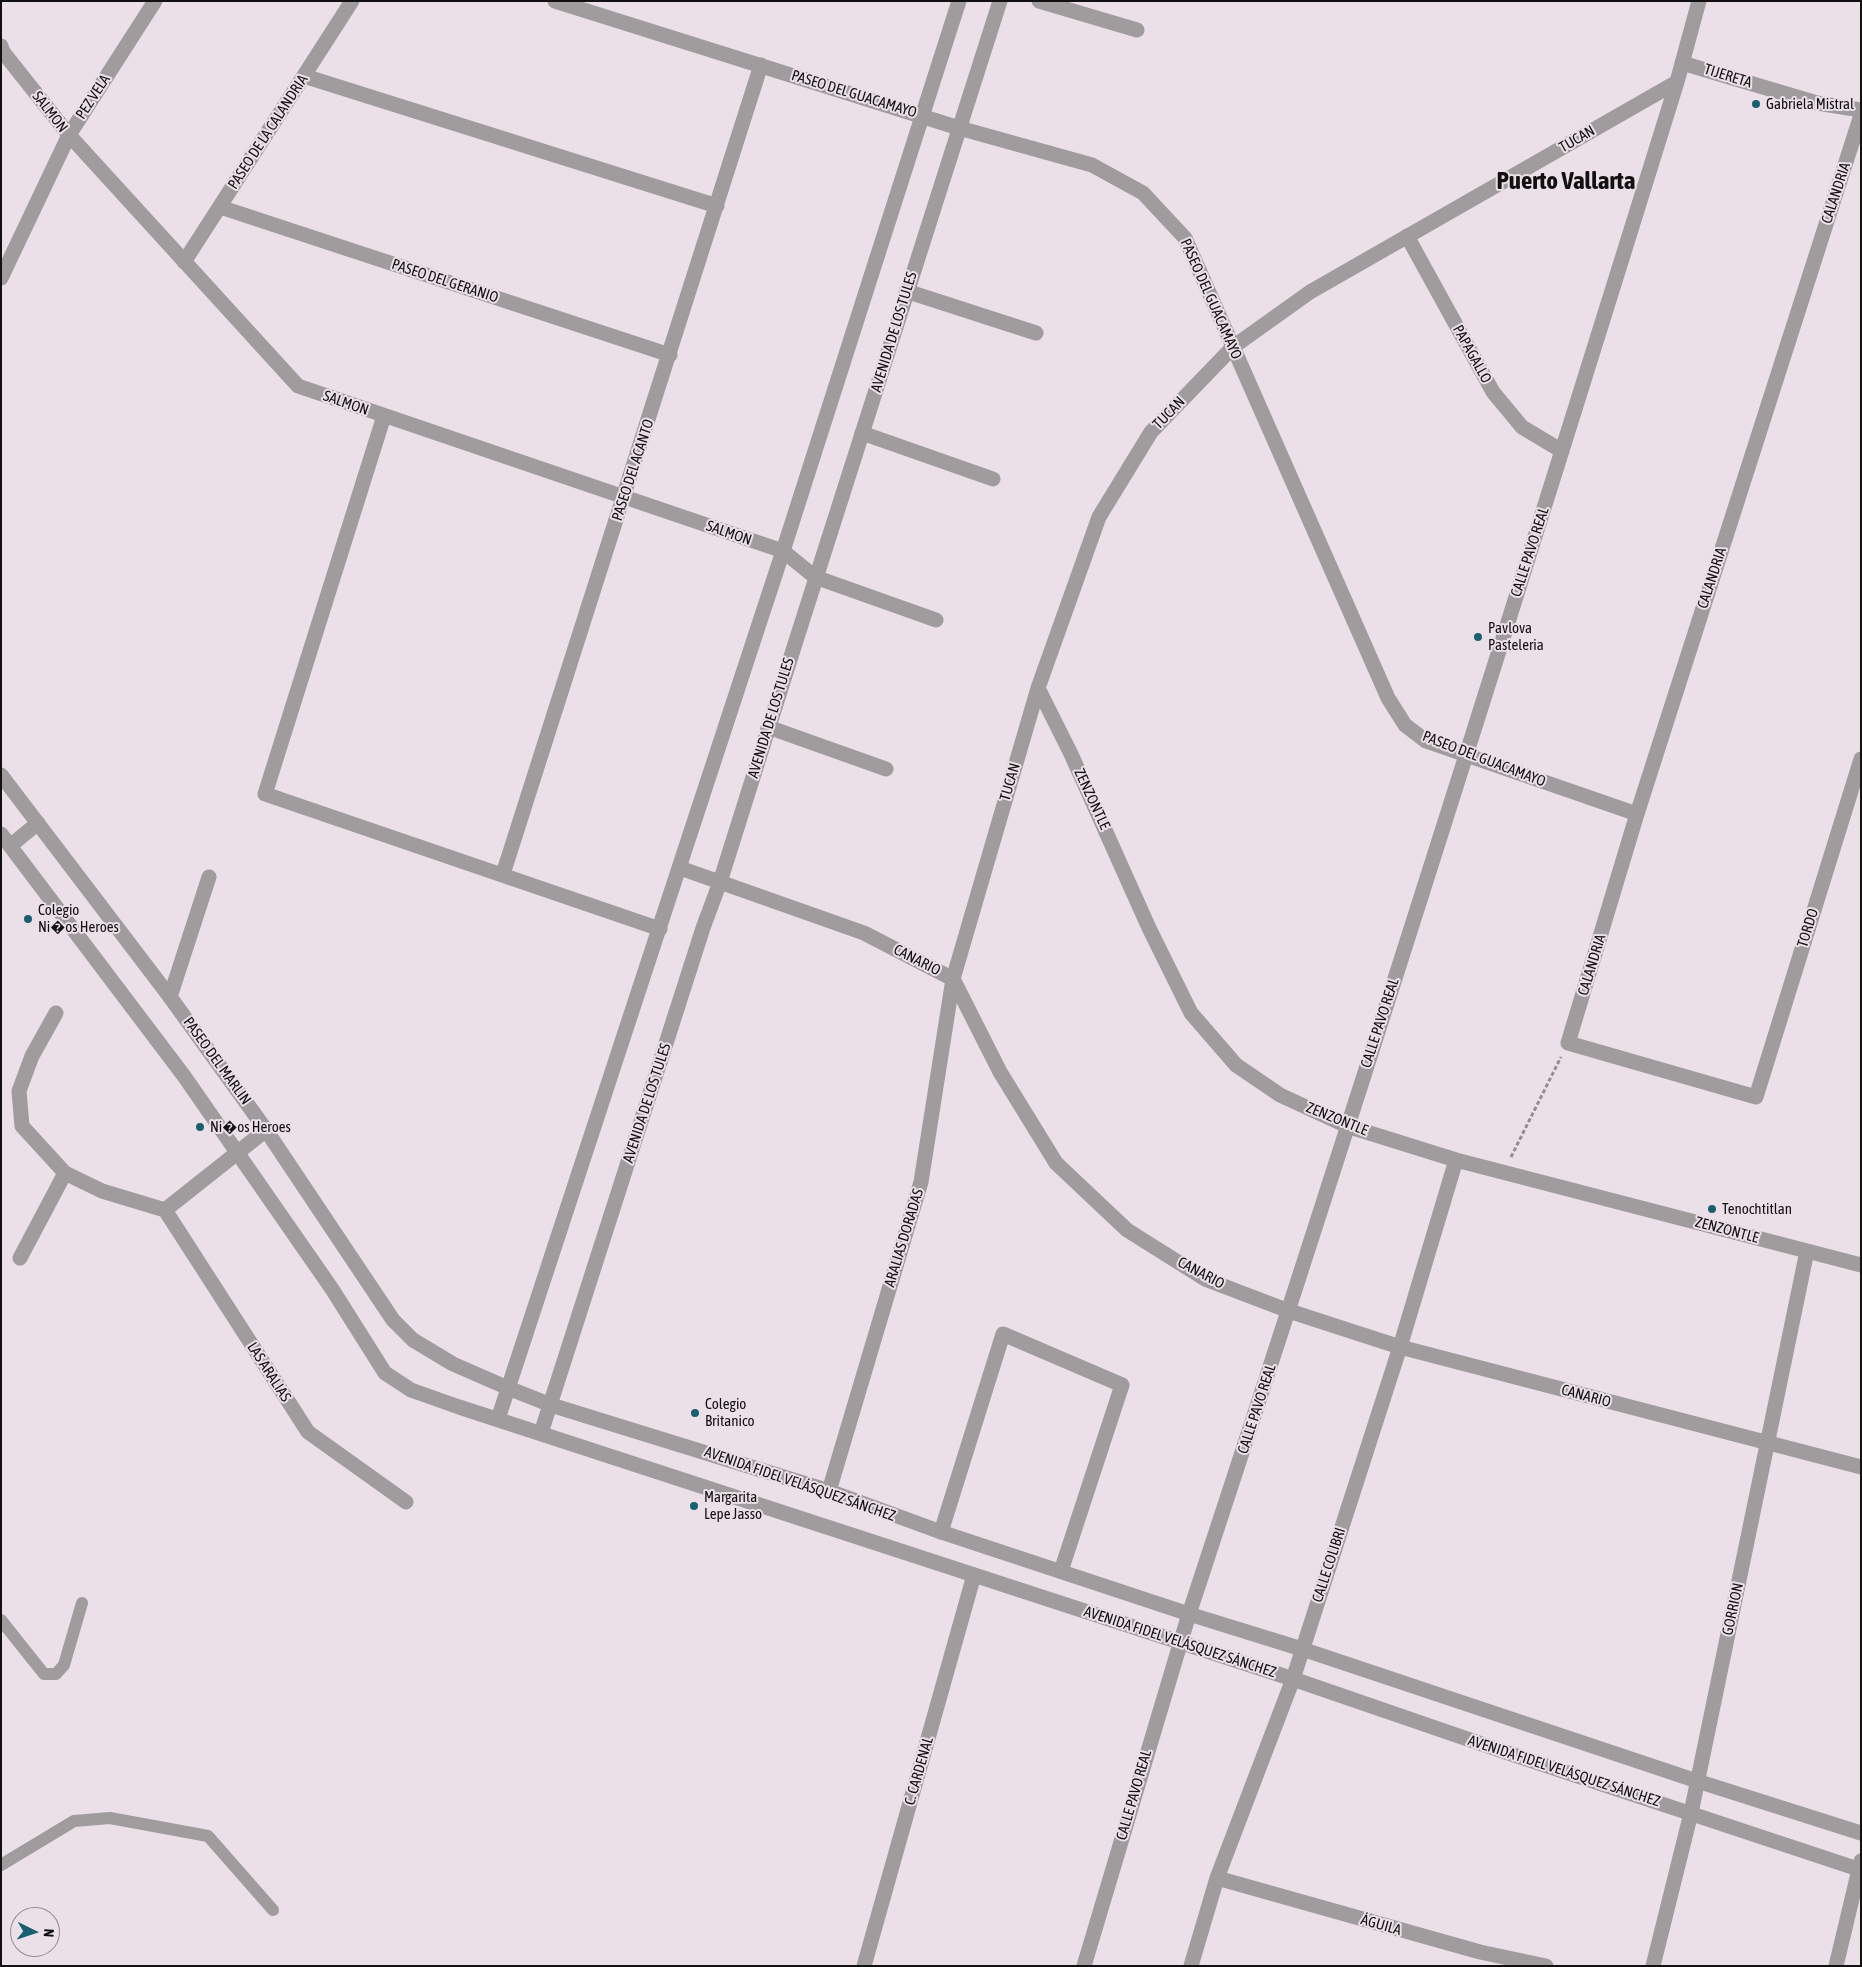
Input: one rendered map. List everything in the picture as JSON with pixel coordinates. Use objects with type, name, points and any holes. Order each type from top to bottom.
[{"type":"street","name":"PEZ VELA","points":[[1,278],[69,135],[155,1]]},
{"type":"street","name":"PASEO DE LA CALANDRIA","points":[[184,262],[352,1]]},
{"type":"street","name":"PASEO DEL GUACAMAYO","points":[[555,1],[959,128],[1092,165],[1143,193],[1185,238],[1388,698],[1405,725],[1426,741],[1637,814]]},
{"type":"street","points":[[38,823],[6,840],[184,1076],[332,1289],[385,1373],[411,1390],[498,1419],[783,551],[958,1]]},
{"type":"street","name":"AVENIDA DE LOS TULES","points":[[541,1433],[703,928],[720,882],[815,577],[1000,1]]},
{"type":"street","points":[[1039,1],[1136,30]]},
{"type":"street","name":"CALLE PAVO REAL","points":[[1084,1966],[1180,1642],[1289,1311],[1466,756],[1677,82],[1699,1]]},
{"type":"street","name":"SALMON","points":[[1,46],[3,52],[69,135],[298,386],[783,551],[815,577],[936,620]]},
{"type":"street","name":"TIJERETA","points":[[1682,63],[1817,103],[1861,110]]},
{"type":"street","name":"PASEO DEL ACANTO","points":[[503,874],[761,65]]},
{"type":"street","points":[[304,76],[717,206]]},
{"type":"street","name":"TUCAN","points":[[953,979],[1038,688],[1100,517],[1151,432],[1232,347],[1310,292],[1677,82]]},
{"type":"street","name":"CALANDRIA","points":[[1568,1043],[1637,814],[1861,115]]},
{"type":"street","name":"PASEO DEL GERANIO","points":[[220,207],[670,355]]},
{"type":"street","name":"PAPAGALLO","points":[[1406,236],[1493,392],[1522,427],[1562,451]]},
{"type":"street","points":[[906,291],[1036,333]]},
{"type":"street","points":[[384,416],[265,794],[660,929]]},
{"type":"street","points":[[862,434],[993,480]]},
{"type":"street","name":"ZENZONTLE","points":[[1038,688],[1071,754],[1149,928],[1191,1013],[1236,1065],[1280,1094],[1347,1126],[1456,1160],[1861,1265]]},
{"type":"street","points":[[768,727],[886,770]]},
{"type":"street","name":"TORDO","points":[[1568,1043],[1756,1097],[1861,759]]},
{"type":"street","name":"PASEO DEL MARLIN","points":[[1,775],[170,997],[266,1130],[393,1320],[414,1340],[453,1364],[508,1388]]},
{"type":"street","name":"CANARIO","points":[[680,868],[864,933],[953,979],[1000,1072],[1056,1162],[1127,1230],[1205,1279],[1289,1311],[1400,1347],[1768,1444],[1861,1466]]},
{"type":"street","points":[[170,997],[209,877]]},
{"type":"street","name":"ARALIAS DORADAS","points":[[829,1491],[921,1182],[953,979]]},
{"type":"street","points":[[56,1013],[32,1056],[20,1091],[22,1126],[66,1174],[102,1191],[165,1210],[266,1130]]},
{"type":"street","name":"CALLE COLIBRI","points":[[1191,1966],[1217,1878],[1293,1679],[1400,1347],[1456,1160]]},
{"type":"street","points":[[20,1258],[66,1174]]},
{"type":"street","name":"LAS ARALIAS","points":[[165,1210],[308,1432],[406,1502]]},
{"type":"street","name":"GORRION","points":[[1653,1966],[1691,1813],[1807,1251]]},
{"type":"street","points":[[941,1532],[1003,1334],[1122,1385],[1061,1571]]},
{"type":"street","name":"AVENIDA FIDEL VELÁSQUEZ SÁNCHEZ","points":[[508,1388],[551,1405],[829,1491],[941,1532],[1189,1614],[1302,1648],[1697,1781],[1861,1833]]},
{"type":"street","name":"AVENIDA FIDEL VELÁSQUEZ SÁNCHEZ","points":[[498,1419],[1293,1679],[1510,1754],[1860,1866]]},
{"type":"street","name":"C. CARDENAL","points":[[864,1966],[974,1575]]},
{"type":"street","points":[[1836,1966],[1860,1866]]},
{"type":"street","name":"ÁGUILA","points":[[1217,1878],[1480,1952],[1546,1966]]},
{"type":"lane","points":[[1,1620],[44,1674],[56,1674],[64,1665],[82,1603]]},
{"type":"lane","points":[[1,1865],[74,1821],[110,1818],[208,1836],[273,1910]]},
{"type":"path","points":[[1503,1172],[1568,1043]]},
{"type":"place","name":"Gabriela Mistral","points":[[1756,104]]},
{"type":"place","name":"Pavlova Pasteleria","points":[[1478,637]]},
{"type":"place","name":"Colegio Ni�os Heroes","points":[[28,919]]},
{"type":"place","name":"Ni�os Heroes","points":[[200,1127]]},
{"type":"place","name":"Tenochtitlan","points":[[1712,1209]]},
{"type":"place","name":"Colegio Britanico","points":[[695,1413]]},
{"type":"place","name":"Margarita Lepe Jasso","points":[[694,1506]]},
{"type":"district","name":"Puerto Vallarta","points":[[1566,181]]}]
